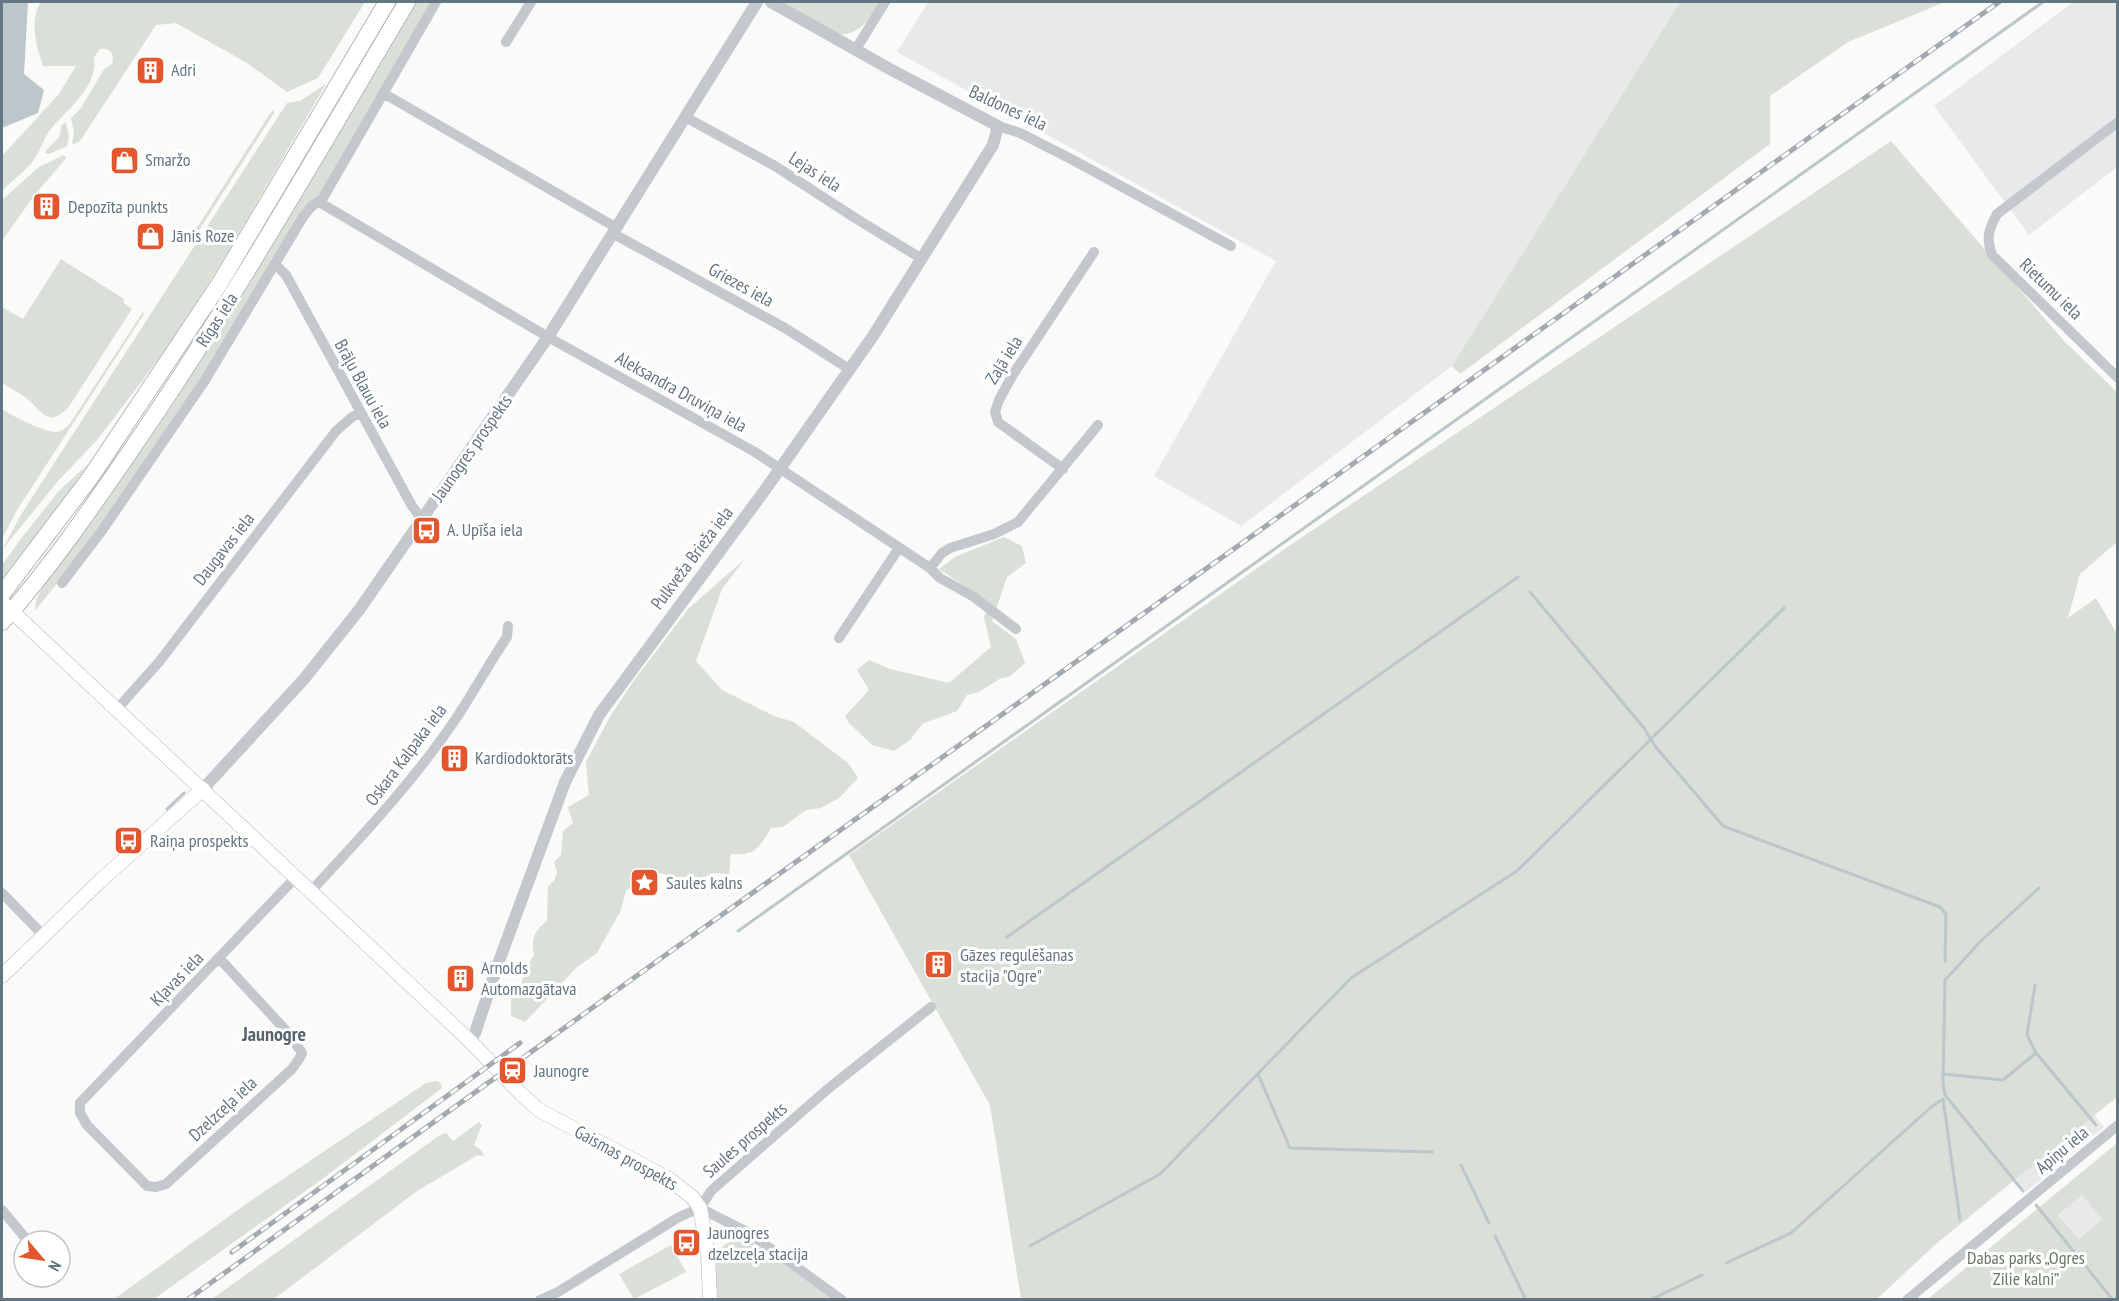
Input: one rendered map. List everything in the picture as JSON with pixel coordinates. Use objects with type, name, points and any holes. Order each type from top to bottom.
[{"type":"highway","name":"Rīgas iela","points":[[2,594],[90,478],[183,340],[220,283],[387,2]]},
{"type":"highway","name":"Rīgas iela","points":[[5,612],[28,593],[105,489],[172,390],[237,289],[407,2]]},
{"type":"main road","points":[[5,612],[117,709],[470,1041]]},
{"type":"main road","name":"Jaunogres prospekts","points":[[2,976],[43,935],[203,789]]},
{"type":"main road","name":"Gaismas prospekts","points":[[470,1041],[539,1110],[669,1179],[692,1197],[700,1208]]},
{"type":"main road","points":[[700,1208],[708,1253],[710,1299]]},
{"type":"street","points":[[382,93],[436,2]]},
{"type":"street","points":[[507,42],[531,2]]},
{"type":"street","name":"Jaunogres prospekts","points":[[203,789],[329,650],[359,610],[548,337],[687,118],[757,2]]},
{"type":"street","name":"Baldones iela","points":[[771,2],[998,126],[1020,133],[1073,160],[1231,246]]},
{"type":"street","points":[[856,49],[885,2]]},
{"type":"street","name":"Rīgas iela","points":[[62,583],[101,532],[183,413],[303,217],[323,198],[382,93]]},
{"type":"street","name":"Griezes iela","points":[[382,93],[785,328],[849,369]]},
{"type":"street","name":"Lejas iela","points":[[687,118],[775,166],[922,259]]},
{"type":"street","name":"Rietumu iela","points":[[2118,122],[1997,214],[1989,229],[1988,243],[1992,255],[2118,378]]},
{"type":"street","name":"Pulkveža Brieža iela","points":[[470,1041],[476,1033],[498,964],[560,793],[586,738],[615,691],[780,468],[849,369],[922,259],[993,145],[998,126]]},
{"type":"street","name":"Aleksandra Druviņa iela","points":[[319,202],[548,337],[727,436],[780,468],[930,568],[940,578],[974,597],[1016,629]]},
{"type":"street","name":"Zaļā iela","points":[[1063,469],[998,422],[995,412],[1012,376],[1094,252]]},
{"type":"street","name":"Brāļu Blauu iela","points":[[275,264],[285,275],[412,506],[422,519]]},
{"type":"street","name":"Daugavas iela","points":[[117,709],[159,662],[336,431],[360,413]]},
{"type":"street","points":[[930,568],[942,553],[951,548],[994,534],[1018,522],[1098,425]]},
{"type":"street","points":[[839,638],[899,548]]},
{"type":"street","name":"Oskara Kalpaka iela","points":[[310,891],[380,817],[427,758],[454,721],[507,637],[508,626]]},
{"type":"street","name":"Kļavas iela","points":[[80,1103],[296,877]]},
{"type":"street","points":[[2,893],[43,935]]},
{"type":"street","name":"Dzelzceļa iela","points":[[80,1103],[80,1113],[87,1125],[147,1186],[156,1187],[166,1184],[292,1069],[302,1053],[299,1047],[220,958]]},
{"type":"street","name":"Saules prospekts","points":[[540,1299],[558,1292],[679,1217],[700,1208],[711,1191],[829,1088],[931,1007]]},
{"type":"street","name":"Apiņu iela","points":[[1907,1299],[2118,1125]]},
{"type":"street","name":"Gaismas prospekts","points":[[700,1208],[749,1233],[842,1299]]},
{"type":"street","points":[[2,1210],[18,1229]]},
{"type":"shaded area","points":[[2,2],[28,2],[24,74],[44,90],[38,113],[2,128]]},
{"type":"shaded area","points":[[928,2],[1680,2],[1452,366],[1241,526],[1154,476],[1276,261],[897,52]]},
{"type":"shaded area","points":[[2073,2],[2117,2],[2117,167],[2029,235],[1934,106]]},
{"type":"shaded area","points":[[2047,1057],[2104,1127],[2026,1192],[1969,1122]]},
{"type":"shaded area","points":[[2082,1194],[2103,1219],[2079,1239],[2058,1215]]},
{"type":"green space","points":[[41,2],[365,2],[318,78],[287,92],[247,63],[176,23],[156,25],[80,141],[72,145],[74,133],[71,118],[81,108],[104,69],[112,64],[111,52],[107,49],[100,49],[94,57],[94,68],[87,88],[50,130],[31,163],[2,191],[2,156],[59,94],[76,66],[43,66],[36,42],[35,25],[37,9]]},
{"type":"green space","points":[[416,2],[432,2],[321,193],[146,462],[35,611],[36,600],[45,583],[146,443],[240,298]]},
{"type":"green space","points":[[784,2],[880,2],[862,26],[842,35],[834,34]]},
{"type":"green space","points":[[1680,2],[1945,2],[1848,42],[1770,96],[1770,144],[1460,374],[1452,366]]},
{"type":"green space","points":[[326,84],[222,262],[170,344],[98,439],[58,481],[2,550],[22,513],[287,103],[300,101]]},
{"type":"green space","points":[[273,109],[274,113],[194,238],[191,237]]},
{"type":"green space","points":[[66,122],[69,137],[67,146],[49,154],[45,153],[58,138],[61,126]]},
{"type":"green space","points":[[1891,141],[2064,341],[2117,392],[2117,542],[2080,574],[2068,618],[2096,598],[2117,634],[2117,1097],[1937,1243],[1877,1299],[1021,1299],[990,1105],[849,855],[1286,548]]},
{"type":"green space","points":[[64,155],[66,158],[33,197],[2,241],[2,200],[39,167]]},
{"type":"green space","points":[[61,259],[124,299],[124,303],[132,309],[68,408],[51,417],[43,414],[27,398],[2,383],[2,307],[23,319]]},
{"type":"green space","points":[[143,312],[144,314],[17,510],[2,539],[2,409],[44,429],[56,432],[63,430],[69,425]]},
{"type":"green space","points":[[89,463],[2,579],[2,565],[20,540],[58,492]]},
{"type":"green space","points":[[1004,537],[1022,546],[1026,563],[1007,577],[992,621],[1016,639],[1025,663],[1009,677],[1001,678],[979,692],[967,695],[957,711],[922,724],[910,740],[894,751],[872,745],[849,723],[845,716],[869,690],[857,670],[869,660],[890,669],[949,683],[991,647],[984,617],[990,603],[939,569],[955,557]]},
{"type":"green space","points":[[744,560],[722,589],[696,661],[722,690],[774,716],[794,722],[848,763],[858,778],[839,798],[821,808],[806,810],[783,827],[771,828],[759,846],[751,852],[731,854],[729,874],[712,873],[698,881],[679,883],[664,874],[654,872],[645,883],[626,890],[621,910],[597,953],[577,967],[525,1022],[511,1016],[511,999],[521,986],[525,970],[534,955],[534,936],[547,921],[548,886],[554,881],[557,872],[554,862],[561,855],[563,831],[573,823],[568,807],[589,795],[586,762],[611,715],[635,679],[689,608]]},
{"type":"green space","points":[[436,1081],[441,1083],[442,1088],[325,1177],[154,1299],[114,1299],[256,1197],[426,1083]]},
{"type":"green space","points":[[479,1122],[482,1125],[474,1145],[482,1151],[484,1156],[478,1155],[417,1191],[274,1299],[212,1299],[440,1135],[446,1133],[453,1141]]},
{"type":"green space","name":"Dabas parks „Ogres Zilie kalni”","points":[[2117,1143],[2117,1299],[1928,1299]],"holes":[[[2082,1195],[2102,1219],[2079,1239],[2058,1215]]]},
{"type":"green space","points":[[739,1236],[750,1241],[835,1300],[715,1300],[716,1261],[723,1264],[725,1262],[717,1257],[723,1246]]},
{"type":"green space","points":[[671,1245],[686,1272],[634,1299],[619,1274]]},
{"type":"waterway","points":[[738,931],[2043,2]]},
{"type":"waterway","points":[[1007,937],[1518,577]]},
{"type":"waterway","points":[[1530,592],[1723,826],[1940,907],[1946,914],[1945,962]]},
{"type":"waterway","points":[[1030,1246],[1160,1174],[1351,978],[1517,871],[1784,608]]},
{"type":"waterway","points":[[167,809],[184,793]]},
{"type":"waterway","points":[[2023,1191],[1945,1095],[1943,1083],[1945,980],[1980,942],[2039,888]]},
{"type":"waterway","points":[[2035,985],[2027,1035],[2036,1053],[2096,1125]]},
{"type":"waterway","points":[[1943,1074],[2003,1080],[2036,1053]]},
{"type":"waterway","points":[[1258,1074],[1290,1148],[1432,1152]]},
{"type":"waterway","points":[[1943,1099],[1960,1220]]},
{"type":"waterway","points":[[1726,1263],[1791,1233],[1930,1108],[1943,1099]]},
{"type":"waterway","points":[[1461,1165],[1489,1223]]},
{"type":"waterway","points":[[2036,1205],[2113,1300]]},
{"type":"waterway","points":[[1495,1236],[1526,1300]]},
{"type":"waterway","points":[[1650,1300],[1702,1275]]},
{"type":"railway","points":[[187,1300],[1999,2]]},
{"type":"railway","points":[[232,1252],[520,1043]]},
{"type":"place","name":"Adri","points":[[150,70]]},
{"type":"place","name":"Smaržo","points":[[124,160]]},
{"type":"place","name":"Depozīta punkts","points":[[47,207]]},
{"type":"place","name":"Jānis Roze","points":[[151,236]]},
{"type":"place","name":"A. Upīša iela","points":[[426,530]]},
{"type":"place","name":"Kardiodoktorāts","points":[[454,758]]},
{"type":"place","name":"Raiņa prospekts","points":[[129,841]]},
{"type":"place","name":"Saules kalns","points":[[645,883]]},
{"type":"place","name":"Gāzes regulēšanas stacija \"Ogre\"","points":[[939,965]]},
{"type":"place","name":"Arnolds Automazgātava","points":[[460,978]]},
{"type":"place","name":"Jaunogre","points":[[513,1071]]},
{"type":"place","name":"Jaunogres dzelzceļa stacija","points":[[687,1243]]},
{"type":"district","name":"Jaunogre","points":[[274,1034]]}]
